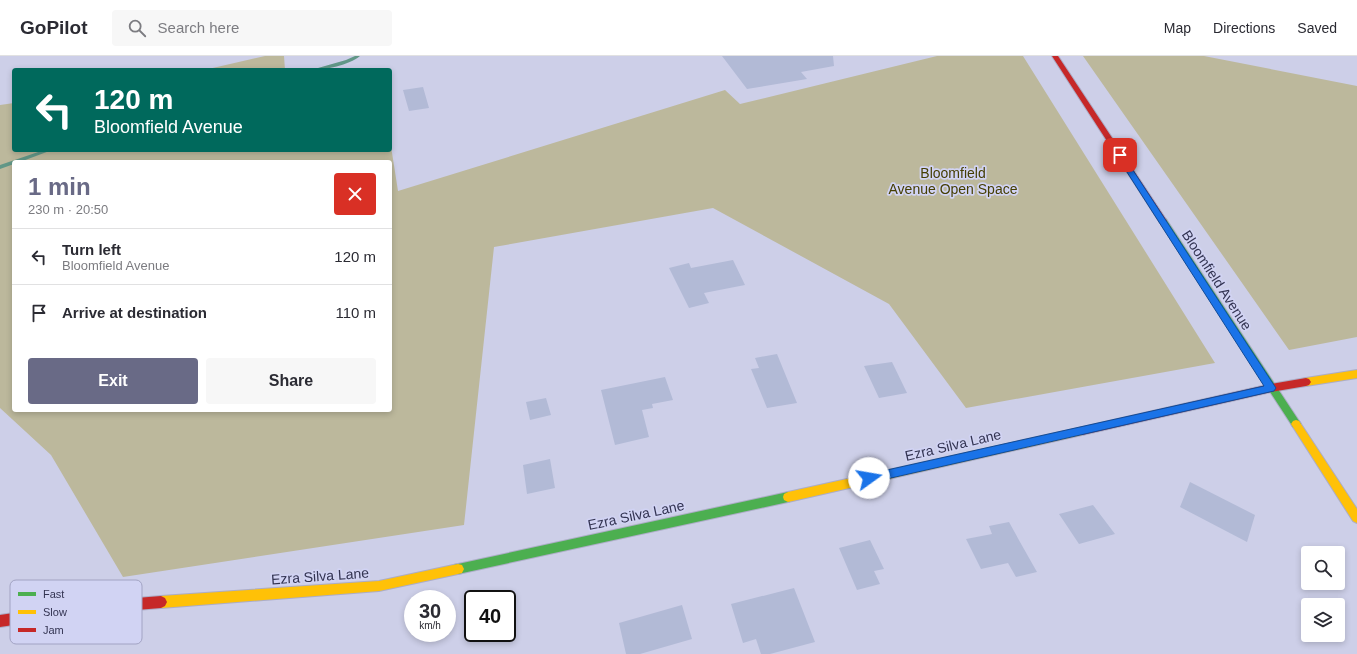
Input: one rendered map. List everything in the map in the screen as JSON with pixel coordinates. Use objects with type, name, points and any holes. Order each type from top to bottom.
[{"type":"street","name":"Bloomfield Avenue","points":[[1056,56],[1357,518]]},
{"type":"street","name":"Ezra Silva Lane","points":[[142,604],[379,586],[718,513],[1271,388],[1357,374]]},
{"type":"street","name":"Ezra Silva Lane","points":[[0,621],[10,620]]},
{"type":"green space","points":[[265,56],[284,56],[285,68],[213,68]]},
{"type":"green space","name":"Bloomfield Avenue Open Space","points":[[937,56],[1023,56],[1215,363],[966,408],[889,304],[713,208],[494,247],[464,525],[123,577],[51,455],[0,408],[0,105],[12,103],[12,152],[392,152],[398,191],[725,90],[740,104]]},
{"type":"green space","points":[[1083,56],[1204,56],[1357,86],[1357,337],[1289,350]]},
{"type":"building","points":[[722,56],[833,56],[834,66],[801,72],[807,79],[747,89]]},
{"type":"building","points":[[423,87],[429,108],[409,111],[403,90]]},
{"type":"building","points":[[733,260],[745,285],[704,293],[709,303],[689,308],[669,268],[689,263],[691,268]]},
{"type":"building","points":[[777,354],[797,403],[767,408],[751,369],[759,368],[755,358]]},
{"type":"building","points":[[892,362],[907,393],[879,398],[864,366]]},
{"type":"building","points":[[665,377],[673,400],[652,404],[653,408],[642,410],[649,437],[615,445],[601,390]]},
{"type":"building","points":[[546,398],[551,415],[530,420],[526,402]]},
{"type":"building","points":[[550,459],[555,488],[527,494],[523,465]]},
{"type":"building","points":[[1190,482],[1255,515],[1247,542],[1180,507]]},
{"type":"building","points":[[1093,505],[1115,534],[1079,544],[1059,514]]},
{"type":"building","points":[[1009,522],[1037,572],[1016,577],[1008,563],[981,569],[966,539],[992,534],[989,526]]},
{"type":"building","points":[[870,540],[884,569],[874,571],[880,584],[857,590],[839,548]]},
{"type":"building","points":[[794,588],[815,642],[770,654],[761,654],[756,639],[743,643],[731,604]]},
{"type":"building","points":[[682,605],[692,639],[640,654],[626,654],[619,623]]},
{"type":"waterway","points":[[321,68],[342,63],[358,56]]},
{"type":"waterway","points":[[21,160],[43,152]]},
{"type":"waterway","points":[[0,167],[12,163]]},
{"type":"traffic: fast","points":[[1163,221],[1296,424]]},
{"type":"traffic: fast","points":[[458,569],[788,497]]},
{"type":"traffic: slow","points":[[1306,382],[1357,374]]},
{"type":"traffic: slow","points":[[1296,424],[1357,518]]},
{"type":"traffic: slow","points":[[788,497],[1082,431]]},
{"type":"traffic: slow","points":[[161,602],[379,586],[458,569]]},
{"type":"traffic: jam","points":[[1055,56],[1163,221]]},
{"type":"traffic: jam","points":[[1082,431],[1271,388],[1306,382]]},
{"type":"traffic: jam","points":[[142,604],[161,602]]},
{"type":"traffic: jam","points":[[0,621],[10,620]]},
{"type":"route","points":[[869,478],[1271,388],[1120,155]]}]
